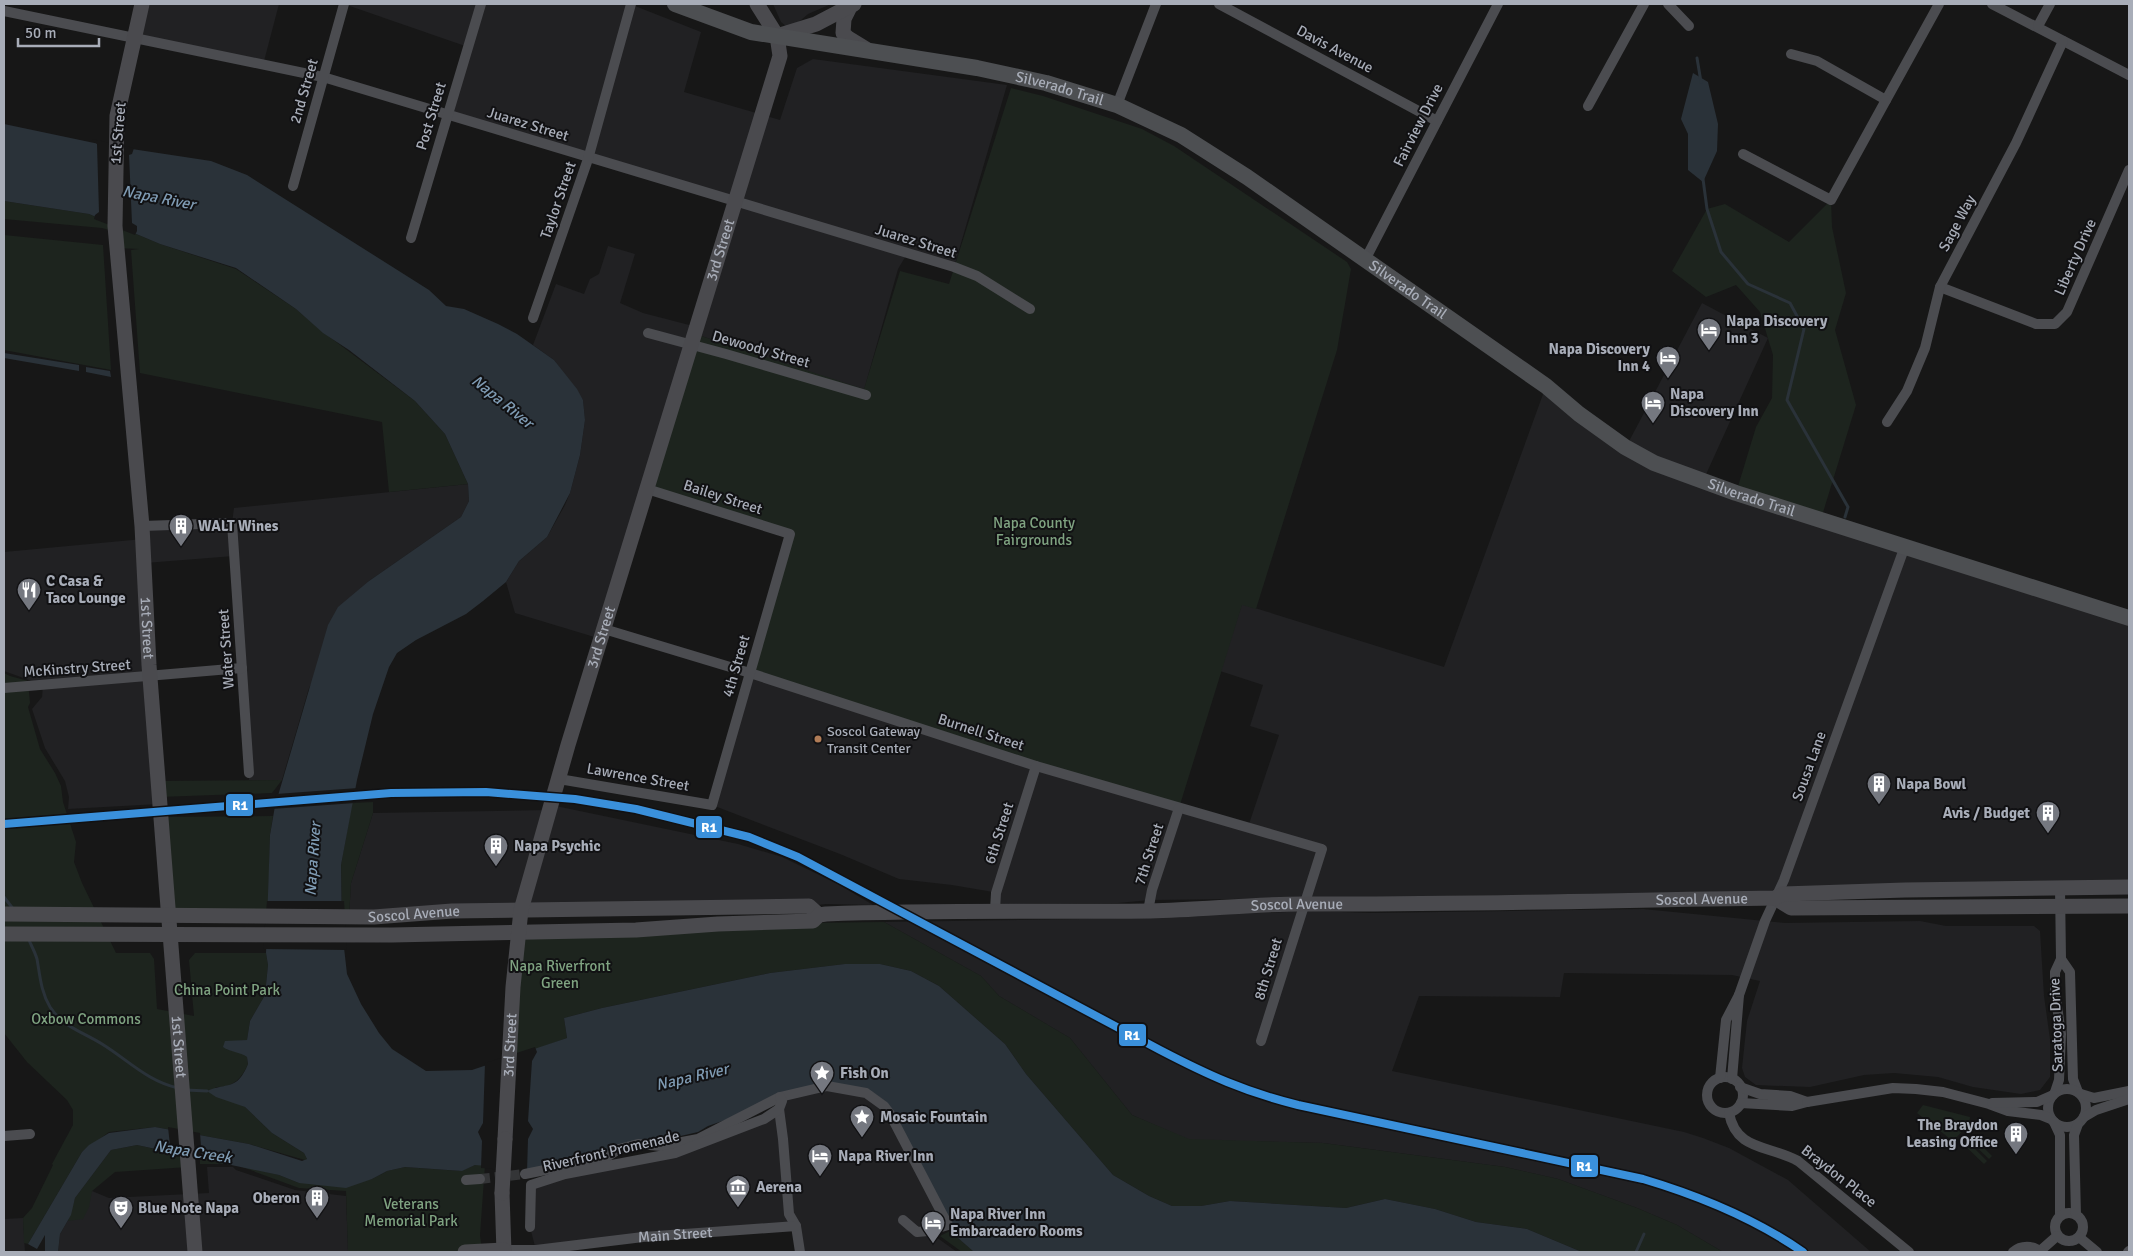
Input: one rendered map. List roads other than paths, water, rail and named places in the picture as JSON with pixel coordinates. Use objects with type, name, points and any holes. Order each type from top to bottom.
[{"type":"main road","name":"1st Street","points":[[142,4],[117,116],[115,226],[142,526],[150,677],[195,1252]]},
{"type":"main road","name":"Silverado Trail","points":[[675,4],[751,32],[1012,75],[1046,83],[1117,105],[1181,135],[1247,177],[1546,386],[1579,414],[1647,460],[1703,482],[2129,618]]},
{"type":"main road","points":[[757,4],[777,36],[816,24],[853,4]]},
{"type":"main road","points":[[853,4],[844,19],[843,33],[870,51]]},
{"type":"main road","name":"3rd Street","points":[[504,1251],[502,1193],[513,987],[521,910],[604,629],[780,56],[777,36]]},
{"type":"main road","name":"Soscol Avenue","points":[[4,934],[349,935],[636,930],[718,924],[813,921],[819,915],[995,910],[1148,911],[1303,904],[1363,905],[1775,898],[1784,894],[1877,891],[2129,887]]},
{"type":"main road","name":"Soscol Avenue","points":[[1775,898],[1791,908],[2129,906]]},
{"type":"main road","name":"Soscol Avenue","points":[[4,914],[349,917],[398,916],[452,911],[809,906],[819,915]]},
{"type":"main road","name":"Main Street","points":[[465,1252],[504,1251]]},
{"type":"street","name":"2nd Street","points":[[293,186],[344,4]]},
{"type":"street","name":"Post Street","points":[[411,238],[481,4]]},
{"type":"street","name":"Taylor Street","points":[[534,318],[588,159],[631,4]]},
{"type":"street","points":[[1117,105],[1156,4]]},
{"type":"street","name":"Davis Avenue","points":[[1219,4],[1436,121]]},
{"type":"street","name":"Fairview Drive","points":[[1365,260],[1498,4]]},
{"type":"street","points":[[1588,106],[1644,4]]},
{"type":"street","points":[[1668,4],[1689,26]]},
{"type":"street","points":[[1743,154],[1831,200],[1939,4]]},
{"type":"street","points":[[1992,4],[2038,26],[2129,75]]},
{"type":"street","points":[[2038,26],[2050,4]]},
{"type":"street","name":"Juarez Street","points":[[4,11],[323,77],[977,276],[1030,309]]},
{"type":"street","name":"Sage Way","points":[[1887,422],[1907,391],[1925,348],[1940,287],[2016,143],[2063,41]]},
{"type":"street","points":[[1791,54],[1817,61],[1886,100]]},
{"type":"street","name":"Liberty Drive","points":[[1940,287],[2036,324],[2055,324],[2067,312],[2129,170]]},
{"type":"street","name":"Dewoody Street","points":[[648,333],[866,395]]},
{"type":"street","name":"Bailey Street","points":[[647,489],[790,534]]},
{"type":"street","name":"Water Street","points":[[142,526],[232,523],[249,773]]},
{"type":"street","name":"4th Street","points":[[712,805],[790,534]]},
{"type":"street","name":"Sousa Lane","points":[[1720,1078],[1726,1020],[1739,995],[1775,898],[1784,880],[1905,546]]},
{"type":"street","name":"Burnell Street","points":[[604,629],[750,673],[1036,766],[1322,849]]},
{"type":"street","name":"McKinstry Street","points":[[4,688],[242,668]]},
{"type":"street","name":"6th Street","points":[[995,910],[996,893],[1036,766]]},
{"type":"street","name":"Lawrence Street","points":[[559,779],[712,805]]},
{"type":"street","name":"7th Street","points":[[1148,911],[1152,890],[1179,808]]},
{"type":"street","name":"8th Street","points":[[1261,1041],[1322,849]]},
{"type":"street","name":"Saratoga Drive","points":[[2054,1094],[2059,1080],[2061,1034],[2055,992],[2055,972],[2061,959],[2060,888]]},
{"type":"street","name":"Saratoga Drive","points":[[2061,959],[2070,972],[2073,1079],[2080,1093]]},
{"type":"street","name":"Sousa Lane","points":[[1732,1079],[1739,995]]},
{"type":"street","points":[[1740,1087],[1741,1103],[1736,1109],[1728,1113],[1721,1113],[1714,1109],[1707,1098],[1711,1084],[1720,1078],[1732,1079],[1740,1087],[1760,1094],[1790,1096],[1807,1102]]},
{"type":"street","name":"Riverfront Promenade","points":[[526,1174],[605,1158],[619,1149],[638,1144],[662,1146],[698,1139],[780,1097],[827,1086],[866,1094],[884,1106],[948,1225],[928,1231],[916,1232],[903,1220]]},
{"type":"street","points":[[1741,1103],[1792,1106],[1894,1088],[1934,1091],[1989,1104],[2008,1111],[2041,1115],[2066,1127],[2081,1121],[2096,1110],[2129,1099]]},
{"type":"street","points":[[1989,1104],[2037,1102],[2067,1088],[2094,1098],[2129,1091]]},
{"type":"street","points":[[2057,1236],[2068,1241],[2079,1236],[2083,1227],[2076,1214],[2074,1135],[2086,1105],[2080,1093]]},
{"type":"street","points":[[2054,1094],[2048,1106],[2060,1135],[2060,1215],[2055,1223],[2057,1236]]},
{"type":"street","points":[[780,1097],[782,1101],[779,1109],[789,1214],[796,1226],[800,1252]]},
{"type":"street","name":"Riverfront Promenade","points":[[530,1227],[531,1185],[565,1174],[675,1154],[764,1120],[779,1109]]},
{"type":"street","name":"Braydon Place","points":[[1728,1113],[1731,1124],[1740,1137],[1750,1144],[1777,1151],[1798,1161],[1909,1252]]},
{"type":"street","points":[[4,1136],[30,1134]]},
{"type":"street","points":[[466,1180],[480,1178]]},
{"type":"street","points":[[2060,1215],[2068,1212],[2076,1214]]},
{"type":"street","name":"Main Street","points":[[504,1251],[536,1250],[643,1237],[796,1226]]},
{"type":"street","points":[[2013,1252],[2024,1247],[2040,1252],[2057,1236]]},
{"type":"street","points":[[2079,1236],[2098,1252]]},
{"type":"water","points":[[1693,73],[1708,82],[1718,124],[1717,151],[1703,182],[1688,170],[1688,134],[1681,119]]},
{"type":"water","points":[[4,124],[99,144],[211,161],[247,175],[429,290],[446,306],[464,309],[517,334],[554,360],[577,389],[583,400],[585,420],[580,455],[570,493],[547,537],[519,561],[506,582],[483,601],[466,614],[416,640],[397,653],[389,667],[373,714],[357,780],[341,865],[342,930],[347,974],[361,1004],[379,1033],[392,1049],[426,1071],[472,1070],[567,1038],[564,1018],[602,1008],[770,973],[845,964],[880,964],[911,971],[939,986],[1005,1044],[1026,1074],[1113,1175],[1149,1196],[1172,1206],[1201,1206],[1230,1201],[1346,1208],[1385,1199],[1435,1209],[1476,1222],[1527,1229],[1582,1252],[974,1252],[950,1231],[954,1229],[894,1113],[885,1101],[872,1092],[832,1083],[708,1126],[698,1132],[533,1170],[475,1165],[462,1171],[405,1167],[387,1171],[372,1179],[346,1188],[299,1183],[279,1175],[137,1145],[111,1150],[75,1198],[71,1215],[60,1234],[58,1252],[45,1252],[45,1235],[37,1249],[28,1244],[82,1152],[89,1145],[109,1133],[155,1127],[249,1144],[302,1161],[307,1159],[304,1153],[272,1133],[245,1107],[216,1097],[207,1091],[236,1082],[244,1073],[248,1064],[247,1057],[223,1047],[225,1041],[247,1040],[250,1021],[265,995],[268,965],[266,953],[270,835],[275,806],[328,625],[338,607],[369,581],[461,517],[469,501],[468,484],[445,434],[415,401],[349,350],[323,333],[296,309],[236,268],[160,244],[89,214],[4,201]]},
{"type":"water","points":[[4,353],[79,365],[79,371],[4,358]]},
{"type":"water","points":[[86,367],[110,371],[111,377],[86,372]]},
{"type":"waterway","points":[[1697,58],[1701,82]]},
{"type":"waterway","points":[[1703,179],[1707,209],[1721,252],[1748,284],[1790,303],[1804,329],[1787,400],[1848,507],[1845,517]]},
{"type":"waterway","points":[[4,897],[14,910]]},
{"type":"waterway","points":[[28,938],[37,959],[45,996],[55,1014],[67,1024],[102,1044],[147,1075],[178,1088]]},
{"type":"waterway","points":[[186,1090],[207,1091]]},
{"type":"waterway","points":[[1636,1252],[1644,1234]]},
{"type":"tunnel","points":[[480,1179],[525,1174]]},
{"type":"place","name":"Napa Discovery Inn 3","points":[[1709,351]]},
{"type":"place","name":"Napa Discovery Inn 4","points":[[1668,379]]},
{"type":"place","name":"Napa Discovery Inn","points":[[1653,424]]},
{"type":"place","name":"WALT Wines","points":[[181,547]]},
{"type":"place","name":"C Casa & Taco Lounge","points":[[29,611]]},
{"type":"place","name":"Soscol Gateway Transit Center","points":[[818,739]]},
{"type":"place","name":"Napa Bowl","points":[[1879,805]]},
{"type":"place","name":"Avis / Budget","points":[[2048,834]]},
{"type":"place","name":"Napa Psychic","points":[[496,867]]},
{"type":"place","name":"Fish On","points":[[822,1094]]},
{"type":"place","name":"Mosaic Fountain","points":[[862,1138]]},
{"type":"place","name":"The Braydon Leasing Office","points":[[2016,1155]]},
{"type":"place","name":"Napa River Inn","points":[[820,1177]]},
{"type":"place","name":"Aerena","points":[[738,1208]]},
{"type":"place","name":"Oberon","points":[[317,1219]]},
{"type":"place","name":"Blue Note Napa","points":[[121,1229]]},
{"type":"place","name":"Napa River Inn Embarcadero Rooms","points":[[933,1244]]},
{"type":"water label","name":"Napa River","points":[[159,197]]},
{"type":"water label","name":"Napa River","points":[[503,401]]},
{"type":"water label","name":"Napa River","points":[[312,859]]},
{"type":"water label","name":"Napa River","points":[[692,1076]]},
{"type":"water label","name":"Napa Creek","points":[[193,1151]]},
{"type":"park label","name":"Napa County Fairgrounds","points":[[1034,532]]},
{"type":"park label","name":"Napa Riverfront Green","points":[[560,974]]},
{"type":"park label","name":"China Point Park","points":[[227,990]]},
{"type":"park label","name":"Oxbow Commons","points":[[86,1019]]},
{"type":"park label","name":"Veterans Memorial Park","points":[[411,1212]]}]
